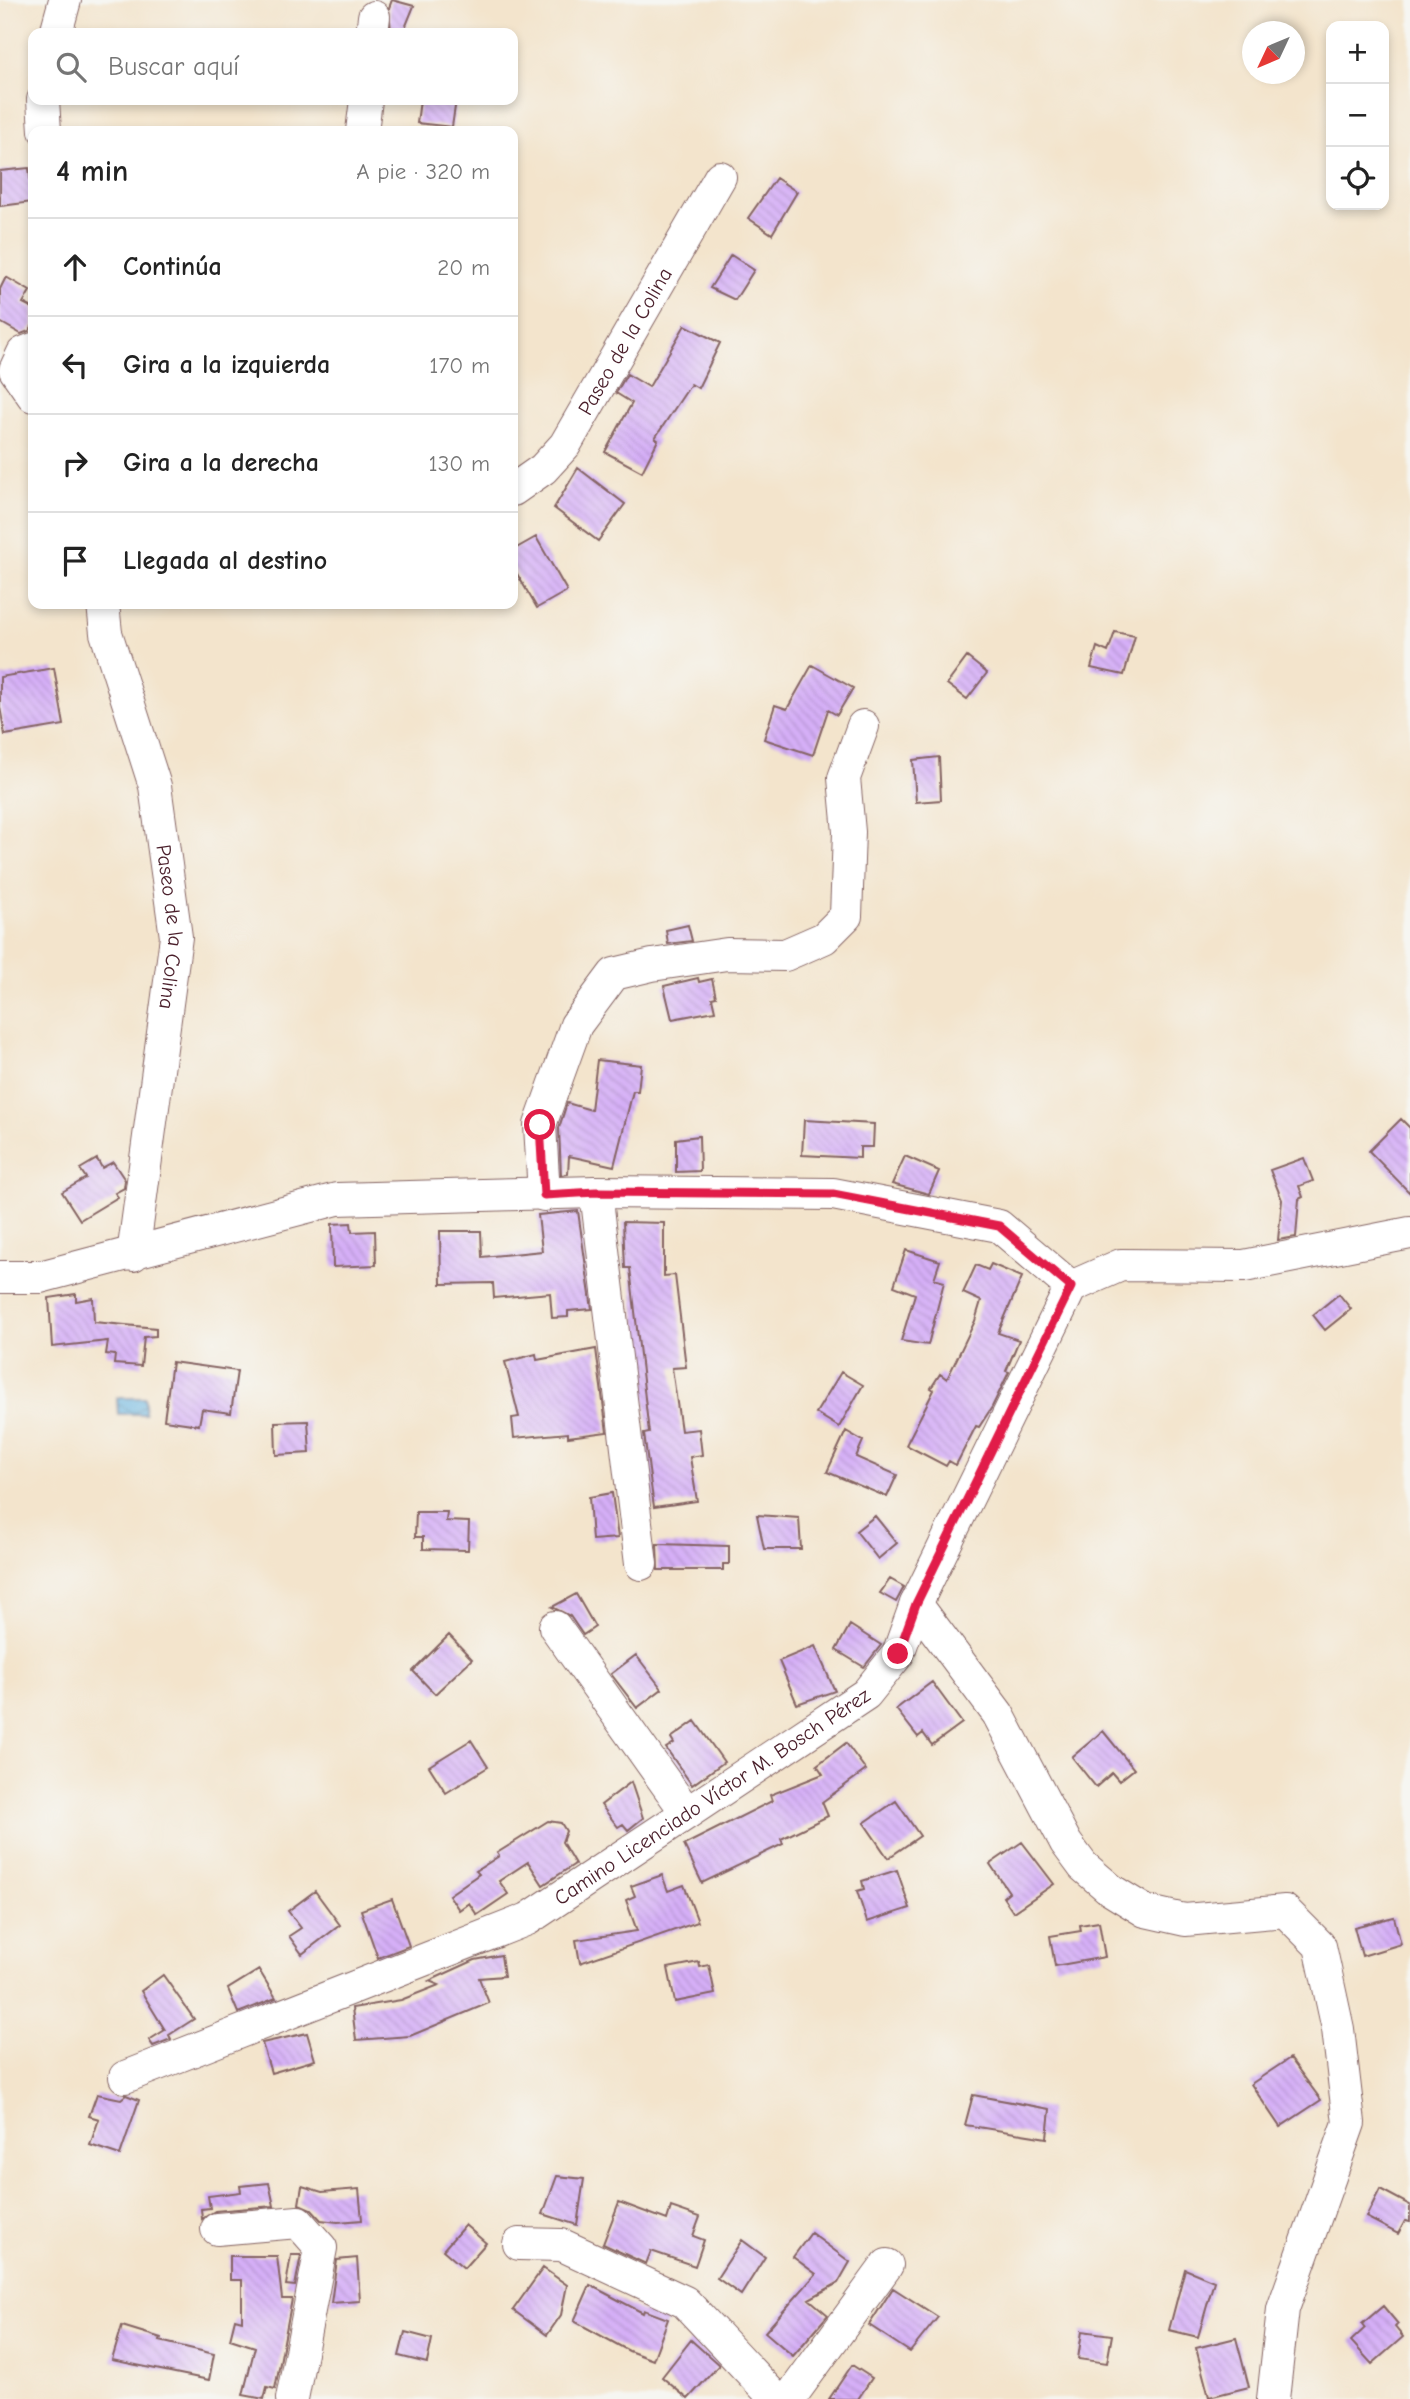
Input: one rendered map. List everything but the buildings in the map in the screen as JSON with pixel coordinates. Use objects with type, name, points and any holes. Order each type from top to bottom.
[{"type":"street","points":[[57,28],[65,0]]},
{"type":"street","points":[[43,105],[46,126]]},
{"type":"street","points":[[363,126],[365,105]]},
{"type":"street","name":"Paseo de la Colina","points":[[518,486],[543,469],[565,445],[720,177]]},
{"type":"street","points":[[28,351],[23,353],[15,370],[28,389]]},
{"type":"street","name":"Paseo de la Colina","points":[[104,609],[106,633],[155,786],[176,937],[133,1255]]},
{"type":"street","points":[[544,1195],[540,1125],[576,1025],[614,974],[652,965],[727,954],[785,955],[824,938],[846,916],[849,832],[844,778],[863,726]]},
{"type":"street","points":[[0,1277],[40,1277],[133,1255],[337,1199],[596,1192],[833,1194],[999,1226],[1071,1287],[1121,1265],[1244,1266],[1410,1233]]},
{"type":"street","points":[[596,1192],[641,1564]]},
{"type":"street","name":"Camino Licenciado Víctor M. Bosch Pérez","points":[[125,2077],[528,1919],[866,1694],[898,1654],[916,1604],[1071,1287]]},
{"type":"street","points":[[916,1604],[998,1714],[1066,1843],[1083,1866],[1111,1890],[1145,1911],[1185,1920],[1285,1911],[1321,1946],[1338,2029],[1349,2123],[1283,2309],[1273,2399]]},
{"type":"street","points":[[555,1627],[687,1813]]},
{"type":"street","points":[[217,2229],[298,2222],[321,2248],[292,2399]]},
{"type":"street","points":[[519,2244],[562,2245],[685,2302],[776,2399]]},
{"type":"street","points":[[789,2399],[887,2265]]},
{"type":"water","points":[[117,1398],[145,1398],[145,1414],[118,1414]]},
{"type":"route","points":[[540,1125],[544,1195],[596,1192],[833,1194],[999,1226],[1071,1287],[916,1604],[898,1654]]}]
